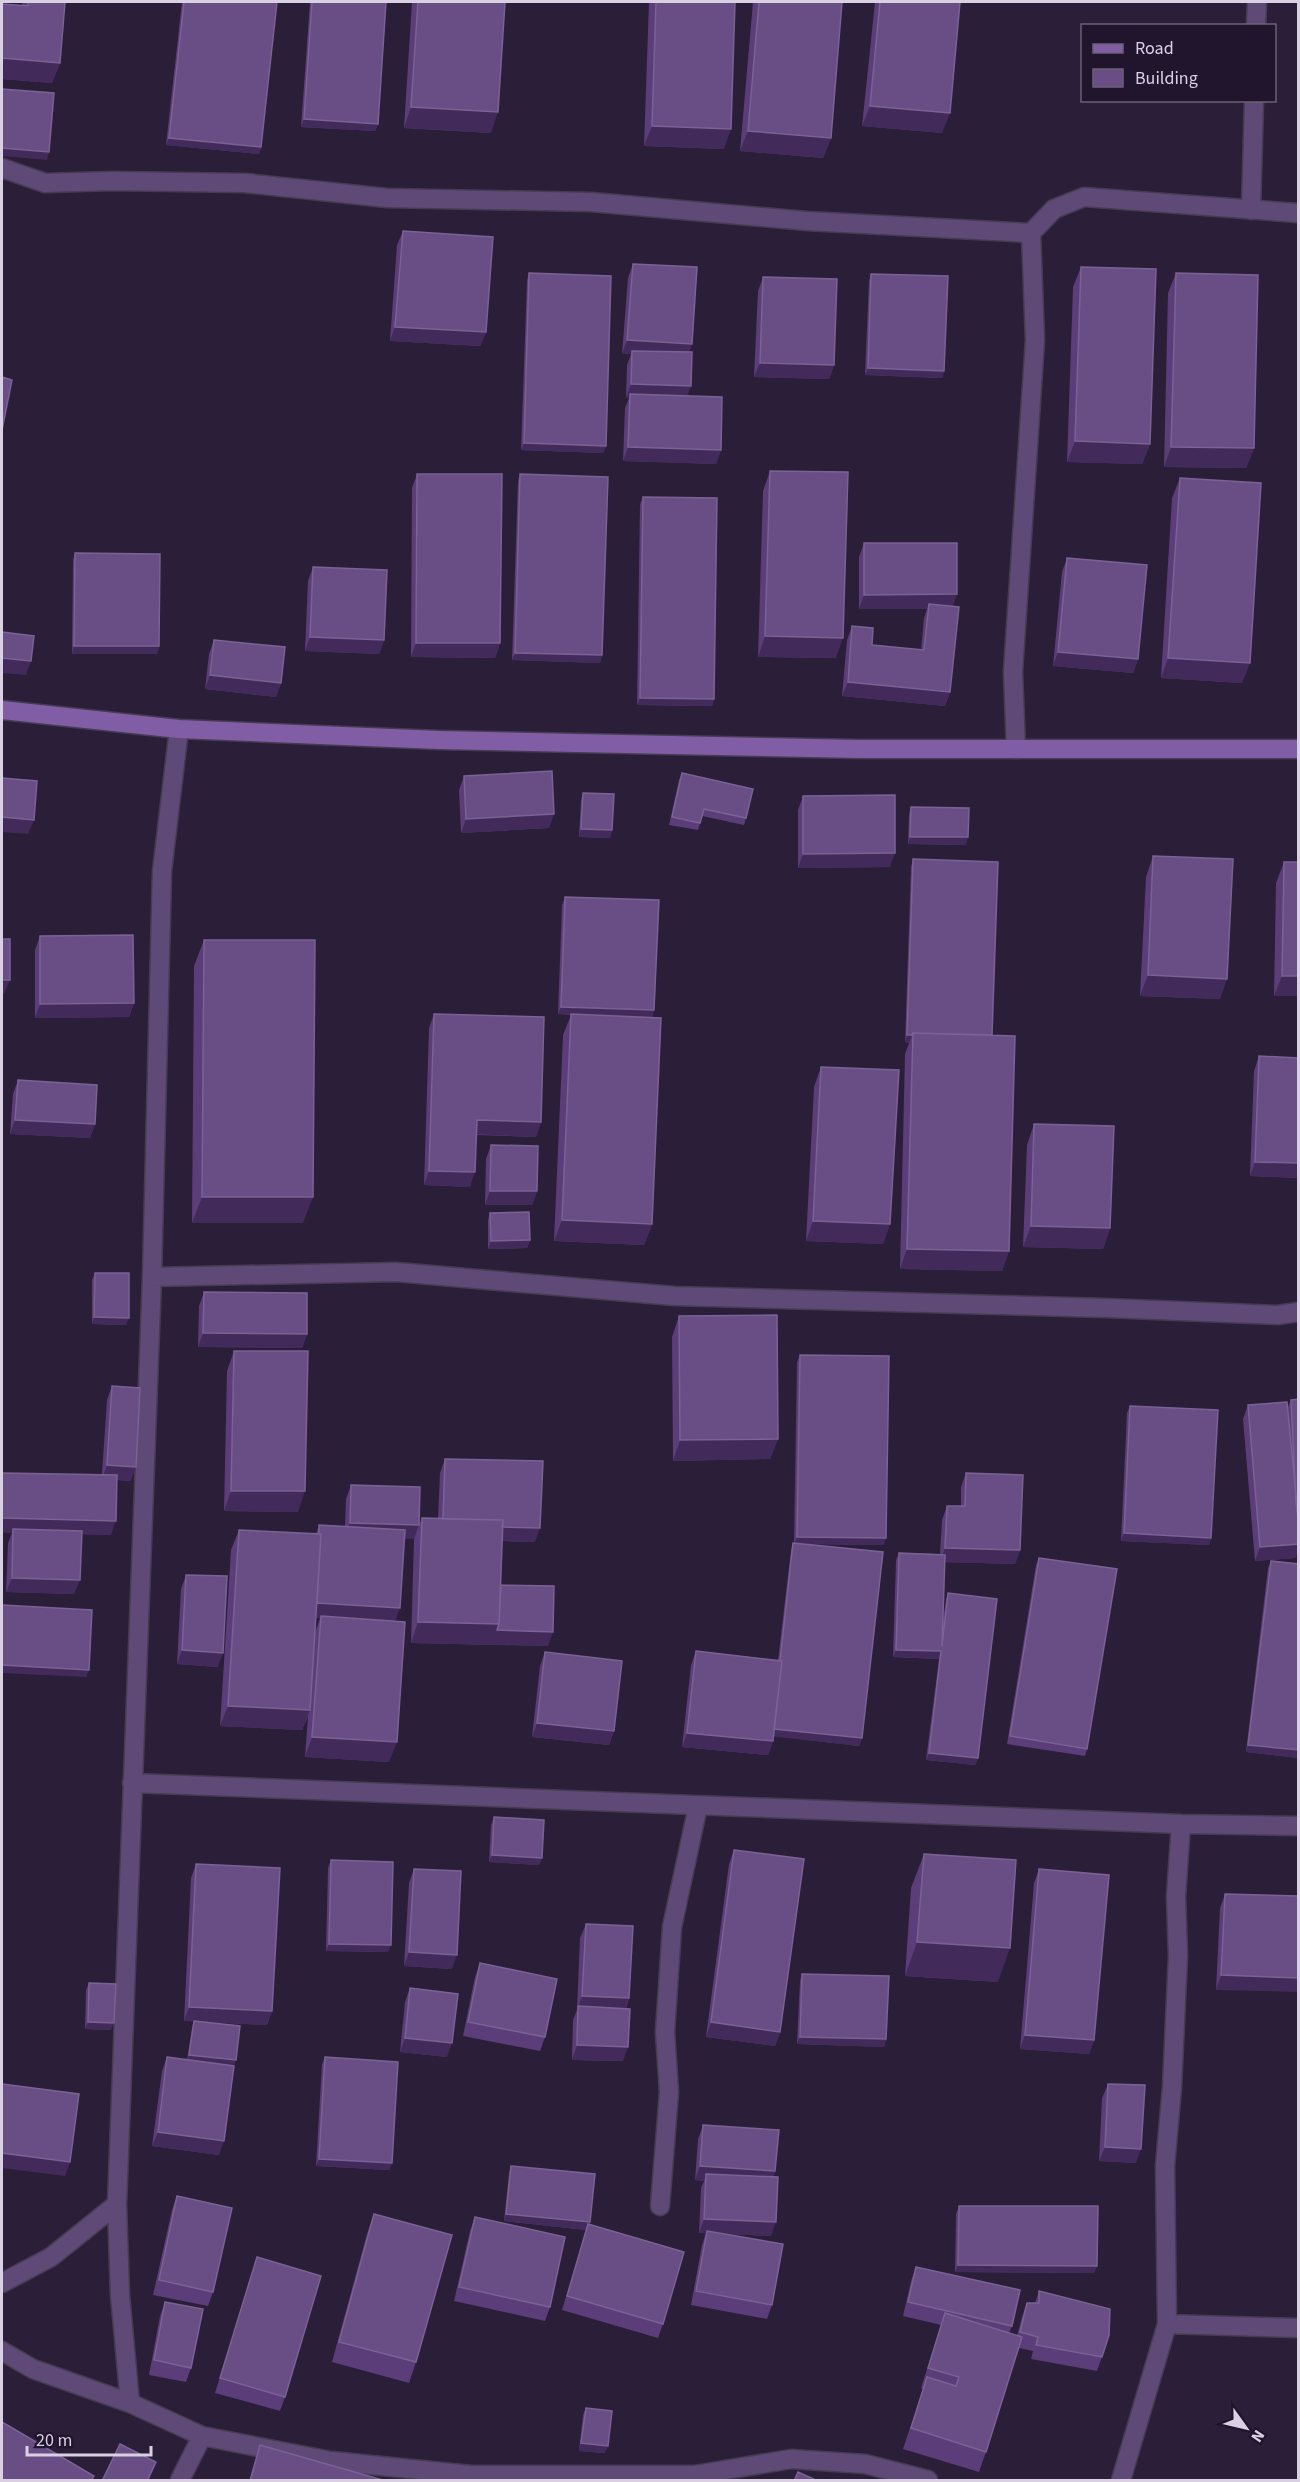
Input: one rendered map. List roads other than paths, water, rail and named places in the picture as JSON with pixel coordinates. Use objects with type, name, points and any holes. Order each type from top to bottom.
[{"type":"street","points":[[1256,24],[1257,2]]},
{"type":"street","points":[[1251,210],[1254,102]]},
{"type":"street","points":[[2,168],[45,183],[113,181],[245,183],[387,198],[591,202],[807,221],[1031,233]]},
{"type":"street","points":[[1016,749],[1013,672],[1035,340],[1031,233],[1054,209],[1084,197],[1299,213]]},
{"type":"street","points":[[2,710],[179,729],[451,740],[860,749],[1299,749]]},
{"type":"street","points":[[130,2403],[120,2295],[117,2204],[152,1277],[162,871],[179,729]]},
{"type":"street","points":[[152,1277],[396,1272],[675,1296],[1278,1315],[1299,1312]]},
{"type":"street","points":[[132,1783],[1181,1824],[1299,1826]]},
{"type":"street","points":[[660,2206],[669,2092],[665,2032],[672,1927],[698,1806]]},
{"type":"street","points":[[1121,2481],[1167,2324],[1165,2166],[1172,2087],[1178,1956],[1176,1896],[1181,1824]]},
{"type":"street","points":[[2,2283],[51,2257],[117,2204]]},
{"type":"street","points":[[1167,2324],[1299,2328]]},
{"type":"street","points":[[2,2351],[33,2369],[130,2403],[202,2436],[331,2461],[471,2475],[696,2478],[791,2459],[865,2464],[928,2481]]},
{"type":"street","points":[[180,2481],[202,2436]]}]
